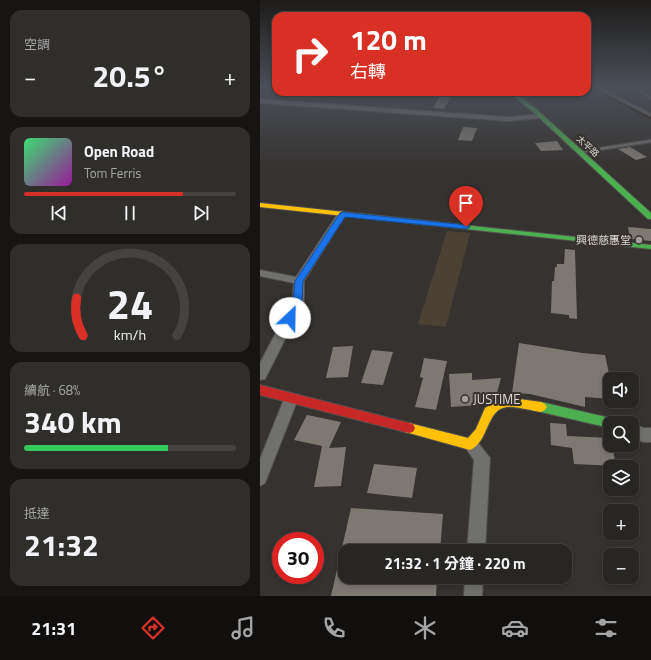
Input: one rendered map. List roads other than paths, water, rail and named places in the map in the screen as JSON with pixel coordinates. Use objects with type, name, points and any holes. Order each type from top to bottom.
[{"type":"street","points":[[464,116],[508,119],[541,116]]},
{"type":"street","name":"太平路","points":[[541,116],[651,216]]},
{"type":"street","points":[[260,205],[651,247]]},
{"type":"street","points":[[260,374],[298,302],[299,281],[342,214]]},
{"type":"street","points":[[260,273],[299,281]]},
{"type":"street","points":[[260,390],[290,399],[470,444],[482,458],[476,544]]},
{"type":"street","points":[[260,478],[290,399]]},
{"type":"street","points":[[470,444],[480,433],[489,411],[505,402],[530,404],[603,421]]},
{"type":"street","points":[[639,433],[651,435]]},
{"type":"street","points":[[473,596],[474,584]]},
{"type":"lane","points":[[580,152],[651,141]]},
{"type":"waterway","points":[[647,116],[651,118]]},
{"type":"place","name":"興德慈惠堂","points":[[639,240]]},
{"type":"place","name":"JUSTIME","points":[[465,399]]}]
